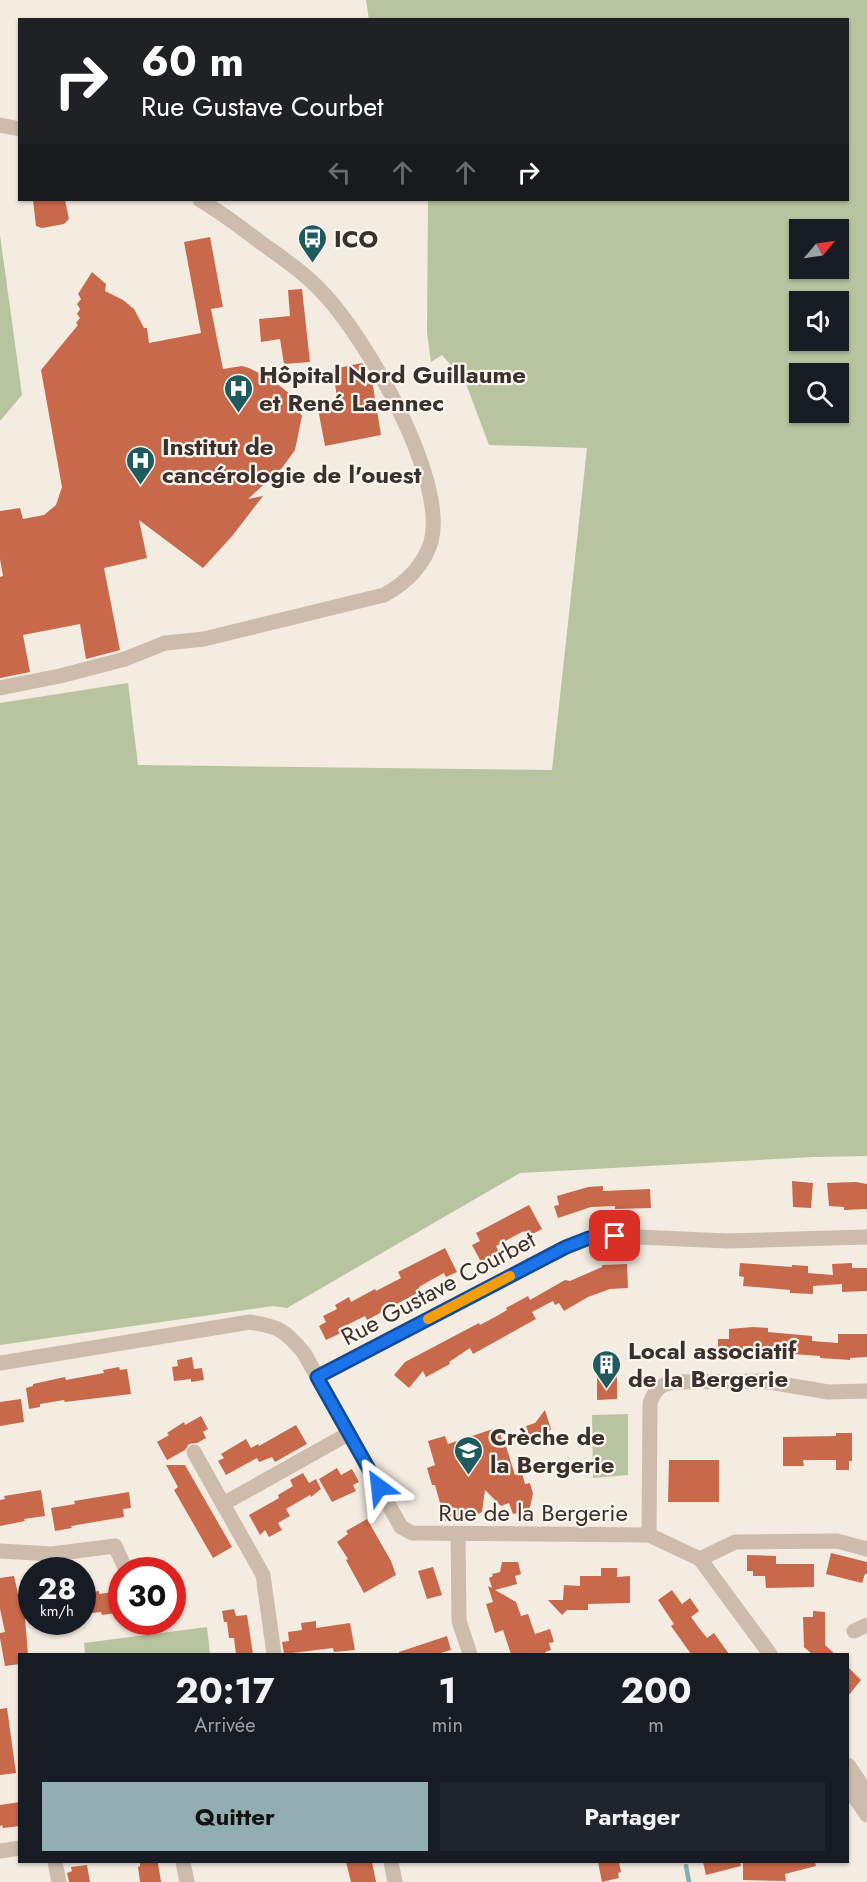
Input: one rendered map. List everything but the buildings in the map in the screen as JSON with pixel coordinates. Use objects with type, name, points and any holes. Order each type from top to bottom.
[{"type":"street","points":[[0,125],[18,129]]},
{"type":"street","points":[[0,688],[60,676],[125,659],[165,643],[204,639],[384,595],[408,580],[427,552],[433,523],[431,502],[423,472],[395,399],[374,362],[352,329],[323,293],[279,256],[202,201]]},
{"type":"street","name":"Rue Gustave Courbet","points":[[317,1377],[566,1247],[589,1238],[615,1236],[727,1241],[867,1237]]},
{"type":"street","name":"Rue de la Bergerie","points":[[0,1363],[250,1322],[271,1326],[288,1334],[304,1353],[401,1527],[412,1533],[649,1535],[700,1559],[769,1653]]},
{"type":"street","points":[[649,1535],[650,1403],[655,1390],[664,1384],[763,1381],[828,1392],[867,1391]]},
{"type":"street","points":[[223,1504],[348,1434]]},
{"type":"street","points":[[194,1452],[263,1575],[274,1653]]},
{"type":"street","points":[[458,1534],[459,1621],[470,1653]]},
{"type":"street","points":[[700,1559],[735,1542],[837,1541],[867,1549]]},
{"type":"street","points":[[0,1551],[52,1554],[115,1546],[120,1557]]},
{"type":"street","points":[[849,1766],[867,1793]]},
{"type":"street","points":[[849,1789],[867,1815]]},
{"type":"street","points":[[0,1851],[18,1848]]},
{"type":"street","points":[[56,1863],[59,1882]]},
{"type":"street","points":[[183,1863],[187,1882]]},
{"type":"street","points":[[391,1863],[395,1882]]},
{"type":"green space","points":[[366,0],[867,0],[867,1156],[520,1173],[287,1308],[273,1306],[0,1345],[0,703],[128,683],[138,765],[552,770],[587,448],[489,445],[465,381],[442,355],[431,362],[427,333],[428,201],[849,201],[849,18],[369,18]]},
{"type":"green space","points":[[0,235],[22,395],[0,421]]},
{"type":"green space","points":[[628,1414],[628,1475],[593,1478],[592,1415]]},
{"type":"green space","points":[[207,1627],[210,1653],[85,1653],[84,1643],[146,1635],[186,1635],[186,1630]]},
{"type":"waterway","points":[[686,1866],[689,1882]]},
{"type":"slow traffic","points":[[428,1319],[510,1276]]},
{"type":"place","name":"ICO","points":[[313,264]]},
{"type":"place","name":"Hôpital Nord Guillaume et René Laennec","points":[[238,414]]},
{"type":"place","name":"Institut de cancérologie de l'ouest","points":[[141,486]]},
{"type":"place","name":"Local associatif de la Bergerie","points":[[607,1390]]},
{"type":"place","name":"Crèche de la Bergerie","points":[[469,1476]]},
{"type":"route","points":[[379,1487],[317,1377],[566,1247],[589,1238],[615,1236]]}]
